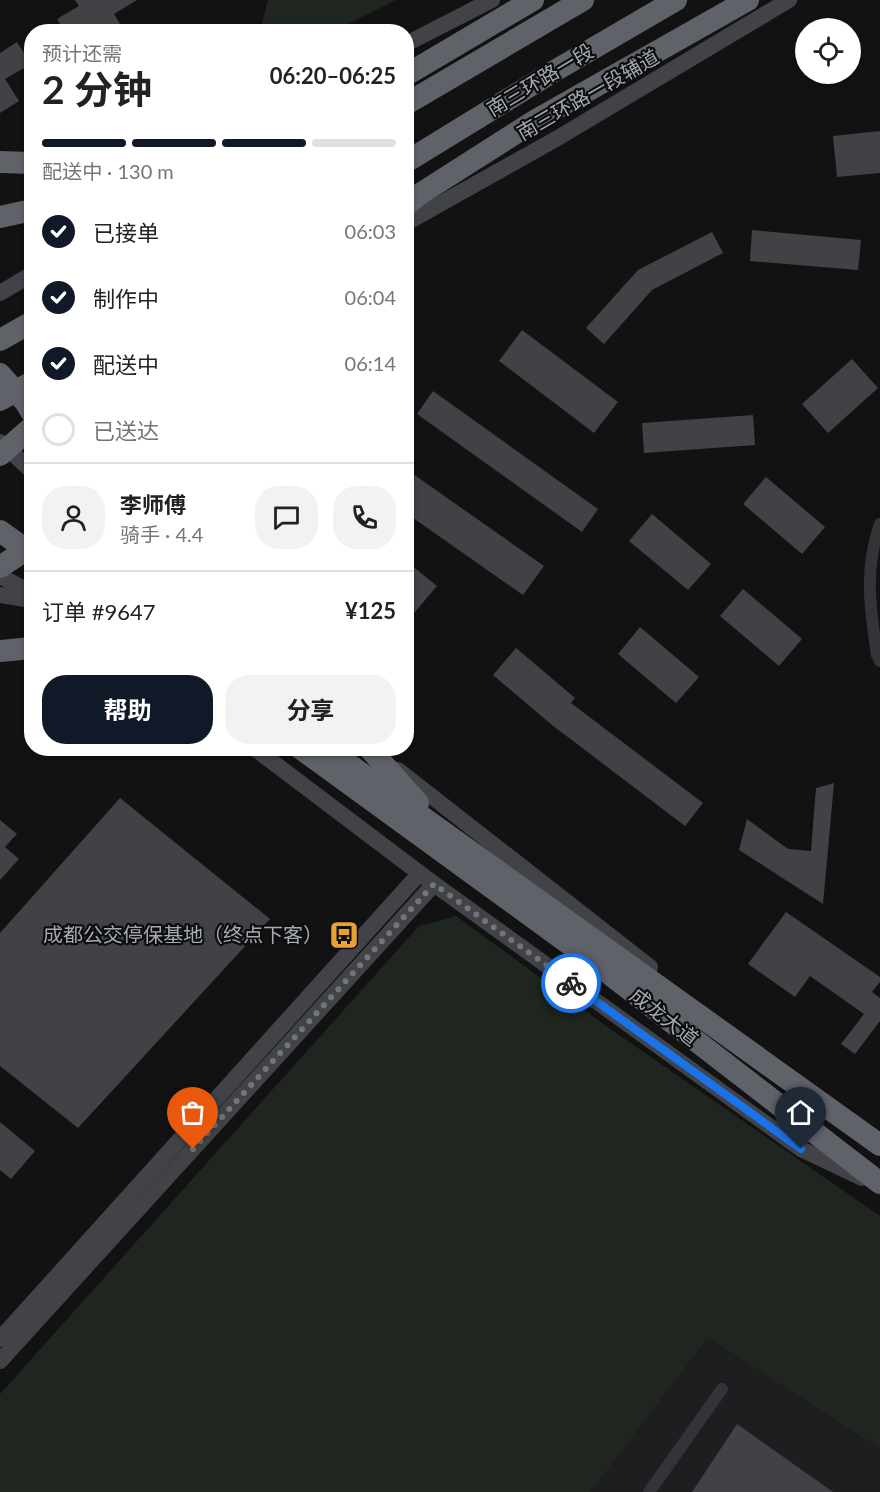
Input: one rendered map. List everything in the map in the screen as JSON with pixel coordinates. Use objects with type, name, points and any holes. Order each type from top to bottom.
[{"type":"highway","points":[[414,70],[533,0]]},
{"type":"highway","points":[[414,99],[583,0]]},
{"type":"highway","name":"南三环路一段","points":[[414,157],[569,62],[676,0]]},
{"type":"highway","points":[[414,199],[536,120],[748,0]]},
{"type":"highway","points":[[0,162],[24,164]]},
{"type":"highway","points":[[0,217],[24,212]]},
{"type":"highway","points":[[0,340],[24,326]]},
{"type":"highway","points":[[0,374],[24,401]]},
{"type":"highway","points":[[0,400],[24,386]]},
{"type":"highway","points":[[3,452],[24,434]]},
{"type":"highway","points":[[0,513],[24,530]]},
{"type":"highway","points":[[0,531],[24,548]]},
{"type":"highway","points":[[0,567],[24,551]]},
{"type":"highway","points":[[0,651],[24,649]]},
{"type":"highway","points":[[291,756],[332,788],[441,841]]},
{"type":"highway","name":"成龙大道","points":[[312,756],[441,841],[594,952],[880,1184]]},
{"type":"highway","name":"成龙大道","points":[[336,756],[441,841]]},
{"type":"highway","points":[[376,756],[441,841]]},
{"type":"highway","name":"成龙大道","points":[[594,952],[752,1053],[880,1145]]},
{"type":"main road","points":[[414,40],[492,0]]},
{"type":"main road","name":"南三环路一段辅道","points":[[414,219],[556,139],[789,0]]},
{"type":"main road","points":[[0,278],[24,276]]},
{"type":"main road","points":[[0,293],[24,278]]},
{"type":"main road","points":[[3,452],[24,444]]},
{"type":"main road","points":[[3,452],[24,466]]},
{"type":"main road","points":[[0,576],[24,589]]},
{"type":"main road","points":[[0,595],[24,599]]},
{"type":"main road","points":[[264,756],[419,874],[801,1149],[880,1184]]},
{"type":"main road","points":[[380,756],[673,986],[752,1053]]},
{"type":"main road","points":[[0,1339],[419,874]]},
{"type":"main road","points":[[0,1361],[434,884]]},
{"type":"street","points":[[880,524],[870,567],[869,602],[877,655],[880,661]]},
{"type":"street","points":[[649,1492],[722,1389]]},
{"type":"shaded area","points":[[268,0],[396,0],[349,24],[262,24]]},
{"type":"shaded area","points":[[456,916],[609,1028],[880,1216],[880,1449],[708,1338],[591,1492],[0,1492],[0,1394],[419,926]]},
{"type":"shaded area","points":[[708,1338],[880,1449],[880,1492],[591,1492]]},
{"type":"building","points":[[75,0],[137,0],[114,14],[120,24],[60,24],[57,19],[79,6]]},
{"type":"building","points":[[17,42],[24,53],[24,68],[5,79],[19,101],[0,113],[0,53]]},
{"type":"building","points":[[880,131],[880,173],[837,177],[833,136]]},
{"type":"building","points":[[752,230],[861,240],[858,270],[750,261]]},
{"type":"building","points":[[712,232],[723,253],[652,290],[604,344],[586,328],[638,270]]},
{"type":"building","points":[[522,330],[618,402],[594,433],[499,361]]},
{"type":"building","points":[[852,359],[878,388],[828,433],[802,404]]},
{"type":"building","points":[[433,391],[598,509],[582,532],[417,414]]},
{"type":"building","points":[[753,415],[755,445],[644,453],[642,423]]},
{"type":"building","points":[[414,475],[544,566],[523,595],[414,519]]},
{"type":"building","points":[[766,477],[825,527],[802,554],[743,504]]},
{"type":"building","points":[[652,514],[711,564],[688,590],[629,541]]},
{"type":"building","points":[[414,567],[437,586],[414,613]]},
{"type":"building","points":[[743,589],[802,639],[779,666],[720,616]]},
{"type":"building","points":[[640,627],[699,677],[676,703],[618,654]]},
{"type":"building","points":[[516,648],[575,698],[571,703],[703,803],[685,826],[552,725],[493,675]]},
{"type":"building","points":[[834,783],[823,904],[739,850],[747,819],[788,849],[811,851],[816,788]]},
{"type":"building","points":[[120,798],[270,919],[78,1128],[0,1066],[0,933]]},
{"type":"building","points":[[0,820],[17,834],[5,847],[19,859],[0,880]]},
{"type":"building","points":[[786,912],[880,977],[880,982],[872,992],[880,998],[880,1021],[855,1054],[841,1044],[864,1014],[810,976],[795,997],[748,964]]},
{"type":"building","points":[[0,1122],[35,1151],[11,1179],[0,1170]]},
{"type":"building","points":[[737,1424],[833,1492],[692,1492]]},
{"type":"way so far","points":[[193,1149],[434,884],[571,983]]},
{"type":"place","name":"成都公交停保基地（终点下客）","points":[[344,935]]},
{"type":"route","points":[[571,983],[801,1149]]}]
